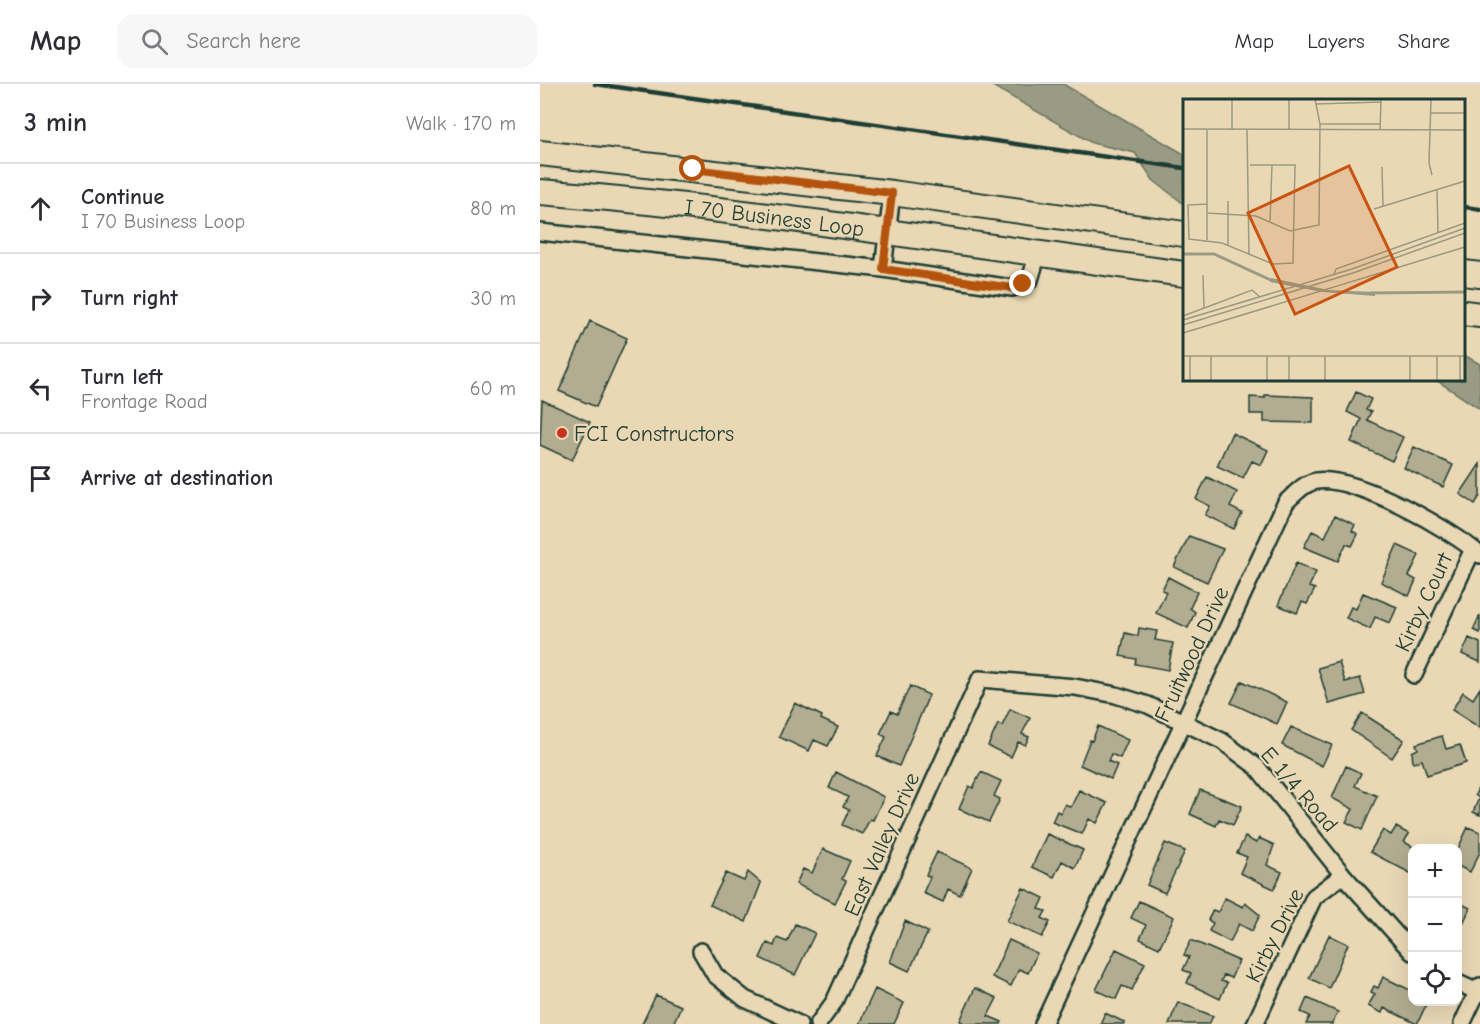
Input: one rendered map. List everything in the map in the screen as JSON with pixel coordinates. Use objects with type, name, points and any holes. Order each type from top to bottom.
[{"type":"main road","name":"I 70 Business Loop","points":[[540,153],[892,193],[1183,234]]},
{"type":"main road","name":"I 70 Business Loop","points":[[540,192],[620,199],[888,231],[1183,274]]},
{"type":"main road","points":[[1465,273],[1480,275]]},
{"type":"main road","points":[[1465,313],[1480,315]]},
{"type":"street","points":[[883,269],[892,193]]},
{"type":"street","points":[[540,232],[883,269],[1012,288],[1030,280],[1038,253]]},
{"type":"street","name":"Fruitwood Drive","points":[[1043,1024],[1286,502],[1301,488],[1314,482],[1352,484],[1429,520],[1477,552]]},
{"type":"street","name":"Kirby Court","points":[[1414,675],[1477,552]]},
{"type":"street","name":"E 1/4 Road","points":[[980,680],[1075,687],[1116,695],[1148,705],[1222,741],[1257,767],[1342,875],[1408,947]]},
{"type":"street","name":"East Valley Drive","points":[[818,1024],[834,1002],[980,680]]},
{"type":"street","name":"Kirby Drive","points":[[1255,1024],[1314,897],[1342,875]]},
{"type":"street","points":[[701,951],[716,975],[745,999],[799,1024]]},
{"type":"street","points":[[1462,984],[1479,990],[1462,1024]]},
{"type":"shaded area","points":[[989,84],[1063,84],[1183,153],[1183,203],[1153,180],[1135,153],[1092,143]]},
{"type":"shaded area","points":[[1465,356],[1480,364],[1480,409],[1438,381],[1465,381]]},
{"type":"building","points":[[590,321],[627,338],[596,407],[559,391]]},
{"type":"building","points":[[1356,392],[1371,399],[1366,410],[1371,412],[1367,420],[1403,437],[1392,461],[1351,442],[1361,419],[1347,412]]},
{"type":"building","points":[[1265,395],[1313,397],[1313,423],[1264,422],[1264,414],[1250,414],[1250,397],[1265,398]]},
{"type":"building","name":"FCI Constructors","points":[[542,400],[590,422],[572,460],[540,445]]},
{"type":"building","points":[[1232,433],[1268,450],[1261,465],[1252,461],[1243,478],[1217,466]]},
{"type":"building","points":[[1414,447],[1453,465],[1443,487],[1404,468]]},
{"type":"building","points":[[1480,464],[1480,496],[1475,504],[1460,494]]},
{"type":"building","points":[[1207,477],[1237,492],[1230,507],[1242,513],[1234,529],[1205,515],[1210,506],[1196,499]]},
{"type":"building","points":[[1335,515],[1355,525],[1352,531],[1358,534],[1352,546],[1346,544],[1338,561],[1304,547],[1312,531],[1325,537]]},
{"type":"building","points":[[1189,536],[1223,549],[1207,582],[1174,567]]},
{"type":"building","points":[[1397,545],[1419,555],[1409,576],[1416,580],[1409,596],[1381,582]]},
{"type":"building","points":[[1296,563],[1316,572],[1309,587],[1315,589],[1307,604],[1302,602],[1297,613],[1278,605]]},
{"type":"building","points":[[1168,577],[1197,592],[1190,608],[1195,612],[1188,628],[1156,613],[1166,592],[1162,590]]},
{"type":"building","points":[[1363,593],[1397,607],[1390,623],[1375,617],[1370,629],[1346,618],[1351,607],[1356,609]]},
{"type":"building","points":[[1480,615],[1480,633],[1473,630]]},
{"type":"building","points":[[1139,628],[1157,631],[1155,640],[1173,643],[1168,670],[1135,664],[1136,659],[1120,656],[1125,633],[1138,636]]},
{"type":"building","points":[[1469,638],[1480,643],[1480,662],[1462,654]]},
{"type":"building","points":[[1339,662],[1345,682],[1360,678],[1365,694],[1329,704],[1318,668]]},
{"type":"building","points":[[1242,681],[1287,702],[1277,724],[1231,703]]},
{"type":"building","points":[[910,686],[929,695],[899,766],[877,756],[886,737],[880,734],[891,711],[897,714]]},
{"type":"building","points":[[1480,688],[1480,728],[1452,710],[1463,692],[1473,699]]},
{"type":"building","points":[[795,703],[822,716],[821,719],[838,727],[828,746],[814,740],[809,751],[779,737]]},
{"type":"building","points":[[1010,709],[1030,718],[1022,734],[1029,737],[1025,745],[1018,742],[1011,757],[988,746],[998,724],[1002,726]]},
{"type":"building","points":[[1362,713],[1404,740],[1392,758],[1351,730]]},
{"type":"building","points":[[1098,726],[1128,740],[1120,758],[1111,754],[1108,761],[1117,765],[1111,779],[1080,765]]},
{"type":"building","points":[[1291,727],[1332,745],[1322,766],[1282,745]]},
{"type":"building","points":[[1442,736],[1446,749],[1460,745],[1466,763],[1427,775],[1422,760],[1413,763],[1412,752],[1418,749],[1416,744]]},
{"type":"building","points":[[1346,766],[1361,773],[1355,786],[1377,796],[1362,830],[1346,822],[1353,809],[1332,798]]},
{"type":"building","points":[[836,772],[884,797],[873,820],[870,819],[862,834],[842,825],[849,810],[843,807],[848,797],[829,788]]},
{"type":"building","points":[[981,772],[1001,781],[994,796],[1000,799],[989,822],[959,809],[969,786],[973,788]]},
{"type":"building","points":[[1480,784],[1480,815],[1473,812],[1479,798],[1475,795]]},
{"type":"building","points":[[1079,790],[1107,803],[1097,823],[1089,819],[1082,834],[1052,822],[1057,811],[1061,813],[1065,804],[1071,807]]},
{"type":"building","points":[[1200,790],[1242,806],[1233,825],[1219,819],[1216,826],[1190,814]]},
{"type":"building","points":[[1396,827],[1409,834],[1404,842],[1408,844],[1408,872],[1370,852],[1383,830],[1391,835]]},
{"type":"building","points":[[1468,827],[1480,832],[1480,852],[1470,872],[1462,868],[1460,844]]},
{"type":"building","points":[[1047,834],[1083,850],[1075,868],[1062,861],[1054,877],[1032,867]]},
{"type":"building","points":[[1245,837],[1256,843],[1259,838],[1274,845],[1267,865],[1282,872],[1274,889],[1240,873],[1247,857],[1237,853]]},
{"type":"building","points":[[1165,843],[1185,851],[1165,893],[1147,885]]},
{"type":"building","points":[[823,849],[850,861],[842,879],[846,881],[835,903],[796,884],[803,869],[812,873]]},
{"type":"building","points":[[937,852],[972,868],[960,895],[948,889],[943,902],[923,893],[930,877],[926,875]]},
{"type":"building","points":[[748,872],[761,883],[746,922],[710,905],[726,873],[744,881]]},
{"type":"building","points":[[1023,888],[1044,898],[1039,909],[1046,911],[1042,918],[1050,922],[1042,937],[1007,921]]},
{"type":"building","points":[[1225,898],[1243,907],[1245,903],[1260,915],[1252,931],[1239,924],[1230,942],[1209,931],[1213,923],[1208,920],[1213,910],[1218,912]]},
{"type":"building","points":[[1139,901],[1174,917],[1159,948],[1140,939],[1146,925],[1131,918]]},
{"type":"building","points":[[1462,904],[1470,908],[1462,926]]},
{"type":"building","points":[[905,921],[928,932],[909,971],[890,962]]},
{"type":"building","points":[[795,924],[815,933],[795,975],[760,958],[767,943],[774,946],[777,938],[787,942]]},
{"type":"building","points":[[1329,935],[1348,944],[1329,988],[1309,978]]},
{"type":"building","points":[[1009,940],[1037,953],[1028,973],[1019,969],[1011,986],[992,977]]},
{"type":"building","points":[[1191,940],[1239,961],[1231,978],[1224,975],[1221,981],[1227,983],[1220,999],[1187,983],[1191,973],[1183,970],[1189,957],[1184,955]]},
{"type":"building","points":[[1116,949],[1145,963],[1132,990],[1122,986],[1116,999],[1096,990]]},
{"type":"building","points":[[1383,977],[1408,989],[1408,1006],[1426,1006],[1417,1024],[1384,1008],[1382,1013],[1368,1006],[1375,994],[1371,992],[1374,986],[1378,988]]},
{"type":"building","points":[[975,988],[997,998],[988,1016],[1002,1022],[1001,1024],[966,1024],[960,1021]]},
{"type":"building","points":[[875,989],[904,1003],[894,1024],[859,1024]]},
{"type":"building","points":[[656,995],[681,1006],[673,1024],[642,1024]]},
{"type":"building","points":[[1307,998],[1338,1012],[1332,1024],[1306,1024],[1310,1016],[1301,1012]]},
{"type":"building","points":[[1178,1002],[1213,1016],[1209,1024],[1169,1024]]},
{"type":"building","points":[[1105,1013],[1124,1022],[1124,1024],[1100,1024]]},
{"type":"railway","points":[[595,84],[1183,168]]},
{"type":"railway","points":[[1465,207],[1480,209]]},
{"type":"place","name":"FCI Constructors","points":[[562,433]]},
{"type":"route","points":[[693,169],[892,193],[883,269],[1012,288],[1023,284]]}]
